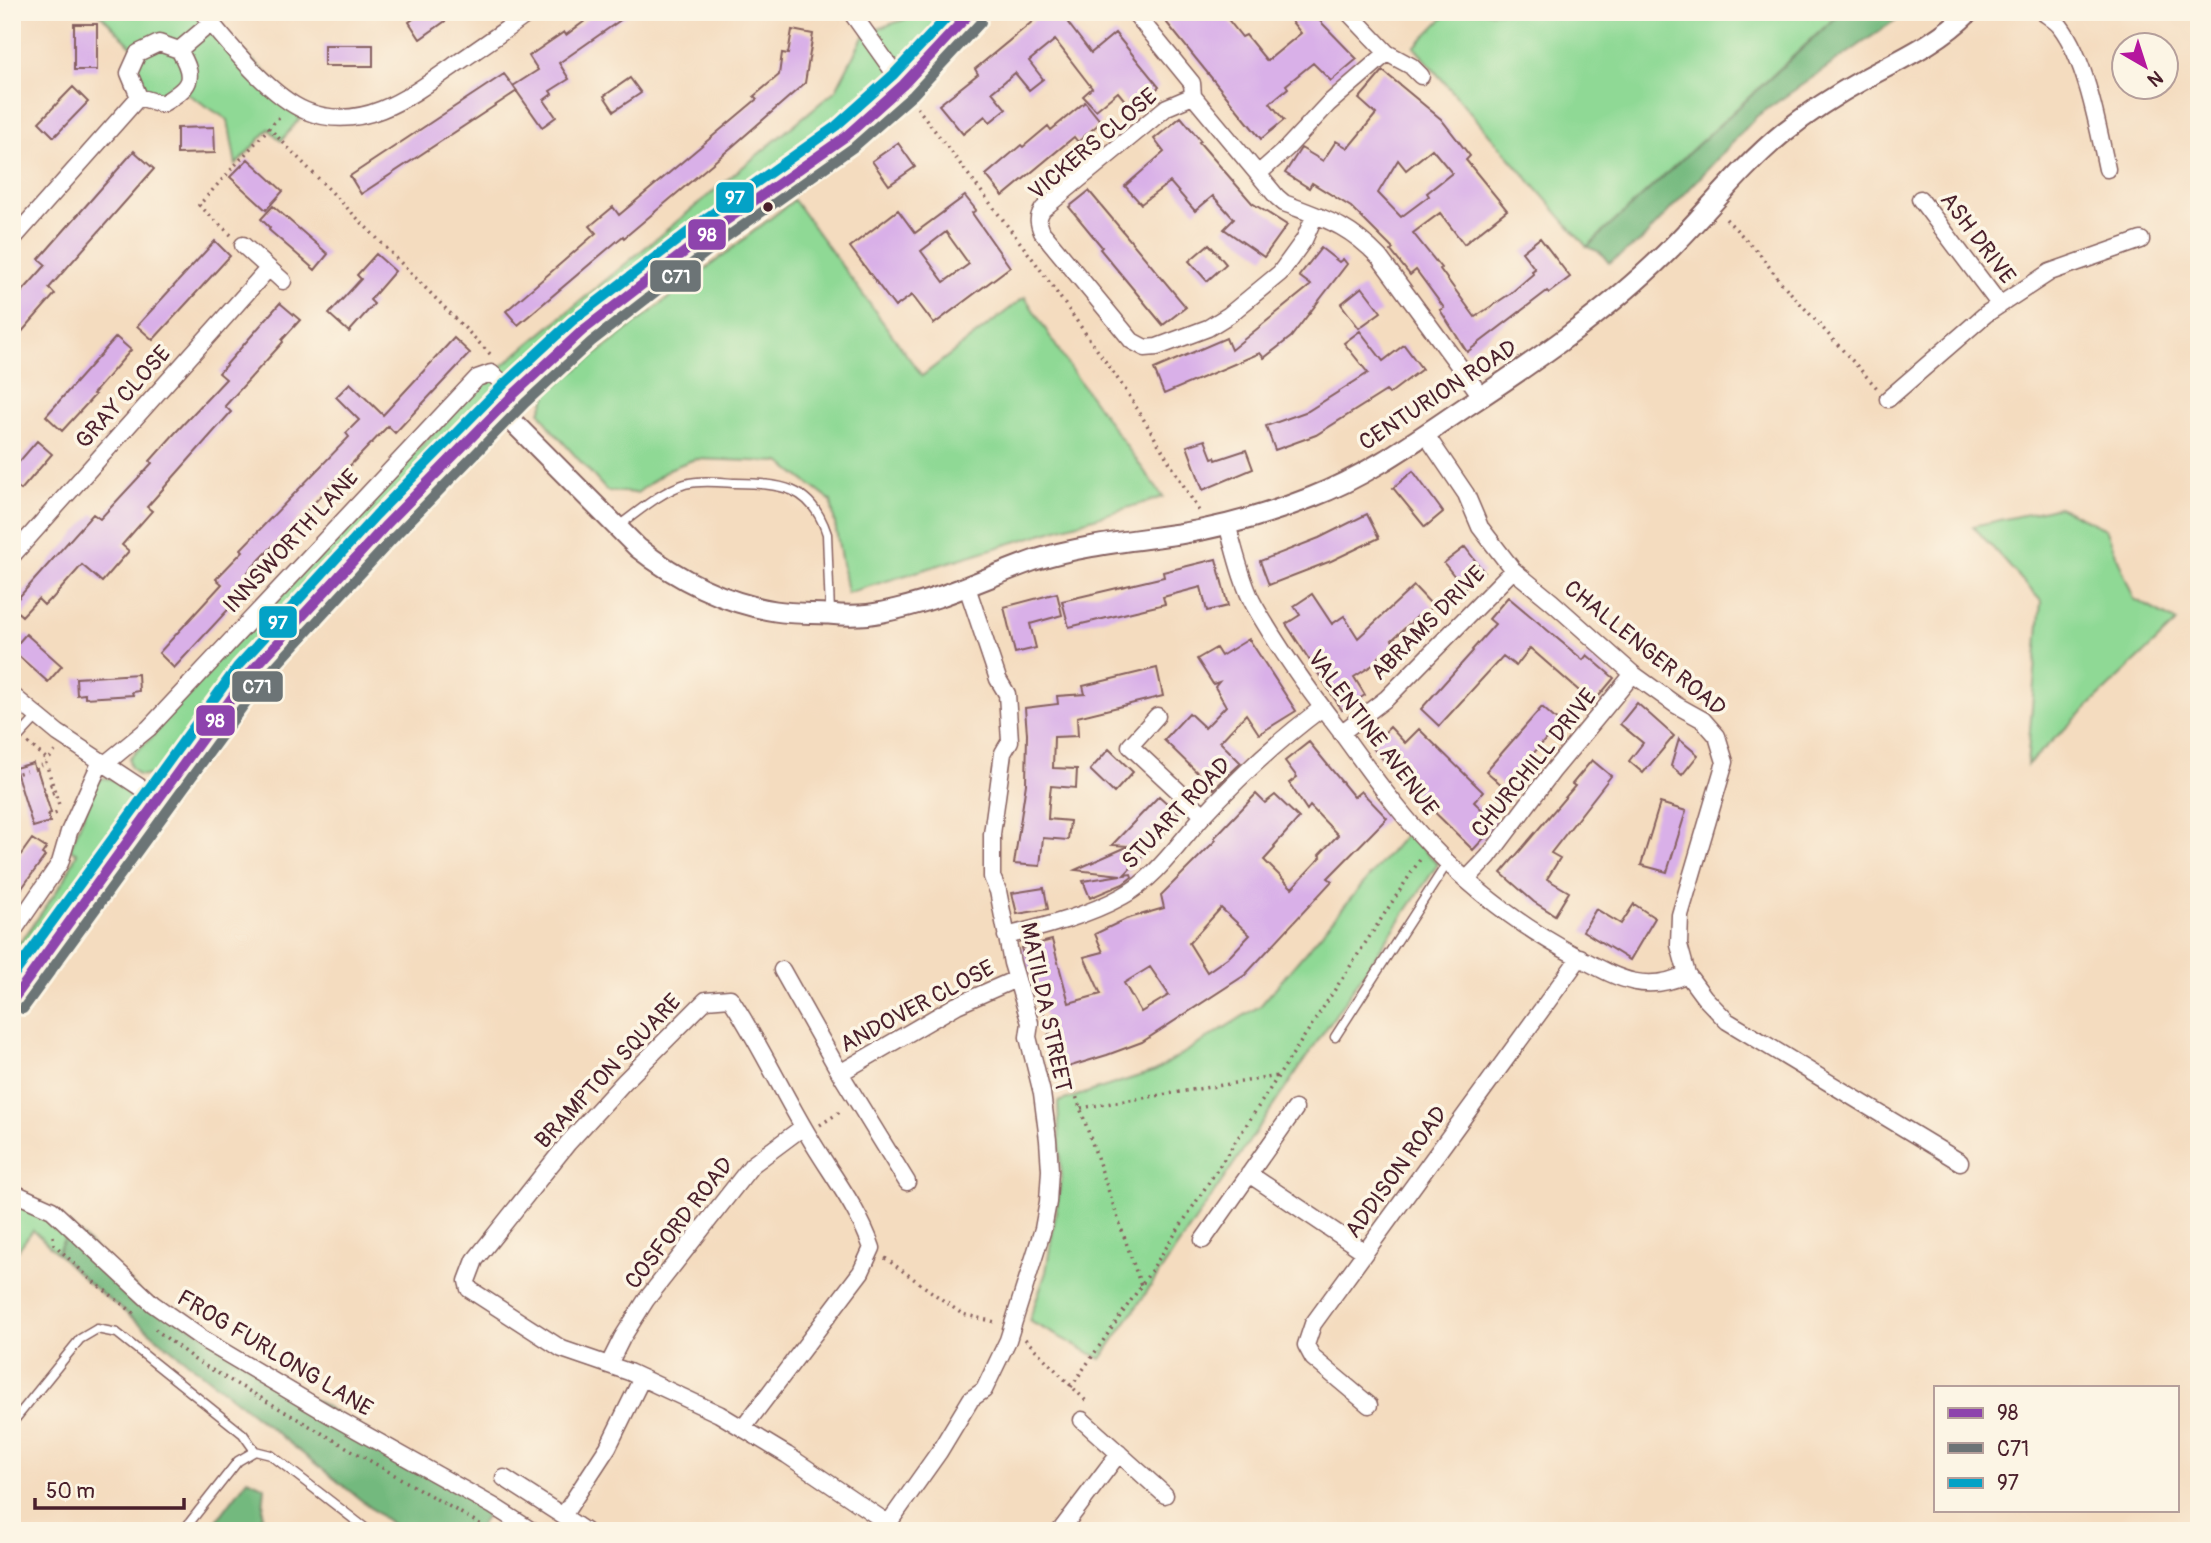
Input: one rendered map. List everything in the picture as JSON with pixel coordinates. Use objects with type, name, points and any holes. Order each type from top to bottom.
[{"type":"street","points":[[179,50],[207,18],[265,83],[290,102],[306,111],[353,117],[381,111],[408,98],[530,12]]},
{"type":"street","points":[[851,12],[903,85]]},
{"type":"street","points":[[12,1001],[249,674],[386,525],[499,408],[582,331],[641,284],[845,137],[903,85],[971,12]]},
{"type":"street","points":[[1134,12],[1192,83],[1192,96],[1284,203],[1350,230],[1378,257],[1482,397]]},
{"type":"street","points":[[1348,12],[1387,53],[1411,66],[1422,76]]},
{"type":"street","name":"CENTURION ROAD","points":[[499,408],[638,548],[658,564],[709,591],[746,605],[777,612],[860,615],[882,612],[967,587],[1060,553],[1250,519],[1314,496],[1369,470],[1426,435],[1542,356],[1645,273],[1726,187],[1804,116],[1833,97],[1925,47],[1969,12]]},
{"type":"street","points":[[2043,12],[2059,25],[2077,59],[2096,119],[2107,169]]},
{"type":"street","points":[[159,43],[179,50],[189,67],[183,91],[162,104],[139,97],[130,73],[138,53],[159,43]]},
{"type":"street","points":[[1258,174],[1286,149],[1328,104],[1387,53]]},
{"type":"street","name":"VICKERS CLOSE","points":[[1192,96],[1167,107],[1039,215],[1038,222],[1042,232],[1132,341],[1145,348],[1157,347],[1208,328],[1229,315],[1280,273],[1304,240],[1315,215]]},
{"type":"street","points":[[12,240],[139,97]]},
{"type":"street","name":"ASH DRIVE","points":[[1920,199],[2000,305]]},
{"type":"street","points":[[1888,400],[1986,314],[2050,272],[2141,240]]},
{"type":"street","points":[[243,245],[283,281]]},
{"type":"street","name":"GRAY CLOSE","points":[[12,556],[268,268]]},
{"type":"street","points":[[491,373],[514,393]]},
{"type":"street","name":"INNSWORTH LANE","points":[[12,933],[60,863],[69,832],[103,762],[149,729],[477,378],[491,373]]},
{"type":"street","name":"CHALLENGER ROAD","points":[[1426,435],[1466,494],[1480,527],[1513,570],[1633,674],[1676,705],[1703,720],[1717,736],[1725,762],[1680,915],[1679,945],[1687,974],[1727,1021],[1960,1162]]},
{"type":"street","name":"VALENTINE AVENUE","points":[[1218,526],[1252,602],[1322,708],[1373,777],[1430,845],[1511,917],[1617,977],[1642,984],[1673,981],[1687,974]]},
{"type":"street","name":"ABRAMS DRIVE","points":[[1341,733],[1387,698],[1513,570]]},
{"type":"street","name":"MATILDA STREET","points":[[887,1528],[939,1452],[971,1399],[984,1391],[1012,1327],[1043,1229],[1048,1202],[1048,1140],[1042,1093],[1028,1037],[1030,1023],[1016,979],[998,891],[992,877],[991,852],[1003,753],[1010,741],[1007,694],[998,679],[967,587]]},
{"type":"street","name":"CHURCHILL DRIVE","points":[[1467,879],[1488,857],[1552,772],[1633,674]]},
{"type":"street","points":[[12,695],[65,738],[158,799]]},
{"type":"street","name":"STUART ROAD","points":[[1006,936],[1068,920],[1124,895],[1149,877],[1204,815],[1284,737],[1322,708]]},
{"type":"street","points":[[1157,716],[1130,746],[1204,815]]},
{"type":"street","name":"ADDISON ROAD","points":[[1369,1405],[1313,1358],[1306,1345],[1313,1324],[1580,957]]},
{"type":"street","name":"ANDOVER CLOSE","points":[[782,970],[839,1073],[907,1182]]},
{"type":"street","name":"ANDOVER CLOSE","points":[[839,1073],[957,1005],[1016,979]]},
{"type":"street","name":"BRAMPTON SQUARE","points":[[872,1248],[865,1227],[805,1130],[730,998],[706,1000],[624,1082],[568,1143],[475,1260],[467,1281],[469,1289],[562,1349],[642,1378],[743,1428],[787,1455],[887,1528]]},
{"type":"street","points":[[1203,1240],[1295,1109]]},
{"type":"street","name":"COSFORD ROAD","points":[[609,1364],[646,1300],[752,1165],[805,1130]]},
{"type":"street","points":[[1250,1174],[1365,1252]]},
{"type":"street","name":"FROG FURLONG LANE","points":[[12,1192],[52,1210],[153,1304],[207,1342],[493,1506],[528,1530]]},
{"type":"street","points":[[743,1428],[861,1272],[872,1248]]},
{"type":"street","points":[[563,1516],[608,1447],[642,1378]]},
{"type":"street","points":[[1082,1420],[1165,1495]]},
{"type":"street","points":[[1060,1531],[1119,1453]]},
{"type":"street","points":[[504,1478],[585,1531]]},
{"type":"lane","points":[[617,527],[659,498],[686,484],[705,481],[776,485],[792,489],[811,504],[823,522],[827,534],[830,614]]},
{"type":"lane","points":[[12,744],[38,716]]},
{"type":"lane","points":[[1335,1037],[1448,862]]},
{"type":"lane","points":[[12,1423],[80,1339],[97,1329],[117,1333],[243,1434],[255,1451],[271,1455],[369,1531]]},
{"type":"lane","points":[[183,1531],[238,1461],[255,1451]]},
{"type":"path","points":[[903,85],[1128,392],[1218,526]]},
{"type":"path","points":[[243,245],[199,205],[290,102]]},
{"type":"path","points":[[269,128],[502,366],[491,373]]},
{"type":"path","points":[[1726,219],[1888,400]]},
{"type":"path","points":[[34,769],[46,763],[65,738]]},
{"type":"path","points":[[46,763],[62,812],[48,816]]},
{"type":"path","points":[[12,775],[26,771]]},
{"type":"path","points":[[43,788],[53,784]]},
{"type":"path","points":[[45,795],[55,792]]},
{"type":"path","points":[[872,1248],[962,1314],[1012,1327],[1071,1387],[1141,1286],[1430,845]]},
{"type":"path","points":[[1081,1108],[1278,1076]]},
{"type":"path","points":[[1072,1084],[1141,1286]]},
{"type":"path","points":[[805,1130],[856,1101]]},
{"type":"green space","points":[[98,12],[202,12],[306,111],[281,141],[269,129],[236,165],[228,120],[183,91],[162,104],[139,97],[129,73],[138,53]]},
{"type":"green space","points":[[926,12],[971,12],[903,85],[515,393],[170,770],[153,776],[138,775],[130,766],[129,758],[154,735],[149,728],[491,373],[836,90],[865,33]]},
{"type":"green space","points":[[1449,12],[1841,12],[1587,247],[1414,47]]},
{"type":"green space","points":[[1842,12],[1907,12],[1757,116],[1641,241],[1609,263],[1600,252],[1587,247]]},
{"type":"green space","points":[[794,200],[922,376],[1025,297],[1070,368],[1163,497],[847,593],[831,501],[780,462],[695,459],[669,469],[637,493],[607,491],[552,430],[540,412],[548,392]]},
{"type":"green space","points":[[2059,507],[2106,529],[2134,599],[2177,622],[2027,765],[2041,601],[1973,526]]},
{"type":"green space","points":[[103,778],[118,782],[128,792],[134,821],[12,992],[12,943],[15,939],[21,942],[65,879],[77,853],[70,849],[98,780]]},
{"type":"green space","points":[[1407,832],[1438,864],[1101,1359],[1029,1321],[1046,1272],[1061,1181],[1058,1102],[1155,1071],[1261,1005]]},
{"type":"green space","points":[[12,1192],[71,1226],[57,1253],[33,1230],[12,1258]]},
{"type":"green space","points":[[71,1226],[153,1304],[493,1506],[477,1531],[400,1531],[87,1282],[57,1253]]},
{"type":"green space","points":[[248,1479],[265,1487],[261,1531],[209,1531]]},
{"type":"building","points":[[423,12],[458,12],[420,39],[409,22]]},
{"type":"building","points":[[597,12],[632,12],[559,63],[569,79],[550,91],[552,94],[544,100],[556,117],[542,127],[513,86],[538,70],[529,56],[564,32],[566,35]]},
{"type":"building","points":[[1044,12],[1082,12],[1068,23],[1091,53],[1115,33],[1159,87],[1131,108],[1118,92],[1096,110],[1083,96],[1092,88],[1055,40],[1029,61],[1043,79],[1029,90],[1015,73],[992,92],[1006,109],[990,122],[985,116],[963,134],[939,105],[978,74],[975,69]]},
{"type":"building","points":[[1158,12],[1222,12],[1242,37],[1246,35],[1267,61],[1301,33],[1284,12],[1330,12],[1320,21],[1357,59],[1331,81],[1313,63],[1286,85],[1288,88],[1270,103],[1284,120],[1261,139]]},
{"type":"building","points":[[74,24],[97,24],[97,70],[74,70]]},
{"type":"building","points":[[792,30],[813,34],[805,83],[518,325],[506,311],[596,233],[590,226],[613,207],[619,215],[757,99],[754,96],[779,75],[782,53],[788,54]]},
{"type":"building","points":[[324,45],[373,45],[373,66],[324,66]]},
{"type":"building","points":[[1383,71],[1441,119],[1470,156],[1466,160],[1507,210],[1464,244],[1440,213],[1413,233],[1475,317],[1511,293],[1533,274],[1535,269],[1522,252],[1540,238],[1570,277],[1549,293],[1547,291],[1467,352],[1440,310],[1444,308],[1416,270],[1410,275],[1391,251],[1393,249],[1351,207],[1312,183],[1309,188],[1285,173],[1301,148],[1323,161],[1336,141],[1348,148],[1376,114],[1359,99]],"holes":[[[1432,149],[1452,173],[1427,193],[1429,196],[1401,217],[1378,193],[1398,160],[1406,170]]]},
{"type":"building","points":[[504,74],[517,91],[361,194],[350,176]]},
{"type":"building","points":[[630,78],[641,93],[614,111],[604,96]]},
{"type":"building","points":[[73,87],[88,102],[54,137],[39,122]]},
{"type":"building","points":[[1085,102],[1101,122],[1078,142],[1074,137],[1003,196],[986,175],[1021,145],[1023,147],[1048,126],[1051,130]]},
{"type":"building","points":[[1181,117],[1252,203],[1287,225],[1264,257],[1224,229],[1234,219],[1213,196],[1195,211],[1170,182],[1141,204],[1125,186],[1164,152],[1154,139]]},
{"type":"building","points":[[214,127],[215,153],[177,154],[177,128]]},
{"type":"building","points":[[898,143],[915,167],[889,185],[872,161]]},
{"type":"building","points":[[134,151],[154,169],[49,288],[55,294],[12,343],[12,303],[46,265],[39,259]]},
{"type":"building","points":[[248,159],[283,191],[266,210],[230,177]]},
{"type":"building","points":[[1089,191],[1186,307],[1163,325],[1069,207]]},
{"type":"building","points":[[965,196],[976,210],[972,213],[1010,267],[934,324],[912,295],[895,307],[850,247],[898,210],[915,233]],"holes":[[[946,232],[969,264],[944,282],[921,251]]]},
{"type":"building","points":[[273,206],[328,254],[315,270],[269,230],[261,219]]},
{"type":"building","points":[[215,241],[230,256],[153,340],[137,326]]},
{"type":"building","points":[[1209,244],[1226,264],[1207,281],[1189,261]]},
{"type":"building","points":[[1321,248],[1339,262],[1343,259],[1347,264],[1291,337],[1264,358],[1260,353],[1164,394],[1154,369],[1226,338],[1231,350],[1311,285],[1299,276]]},
{"type":"building","points":[[376,254],[395,271],[370,300],[374,304],[349,332],[329,314],[361,279],[357,275]]},
{"type":"building","points":[[1362,287],[1381,312],[1359,328],[1341,304]]},
{"type":"building","points":[[280,303],[300,320],[225,406],[231,412],[147,507],[152,511],[122,545],[129,551],[102,582],[82,565],[51,600],[44,605],[38,599],[22,616],[12,605],[93,514],[100,519],[152,463],[150,461],[226,379],[219,373]]},
{"type":"building","points":[[1360,331],[1383,361],[1404,345],[1422,369],[1389,394],[1386,391],[1316,435],[1275,450],[1266,426],[1308,411],[1368,373],[1344,343]]},
{"type":"building","points":[[116,337],[131,350],[62,431],[46,416]]},
{"type":"building","points":[[454,338],[470,353],[395,433],[388,426],[245,575],[250,580],[246,585],[249,587],[174,668],[159,653],[222,584],[216,579],[243,551],[241,549],[349,437],[346,433],[359,420],[336,397],[350,383],[383,415]]},
{"type":"building","points":[[1205,440],[1212,458],[1215,457],[1216,460],[1246,450],[1253,469],[1203,490],[1187,446]]},
{"type":"building","points":[[37,441],[52,454],[21,490],[12,482],[12,470]]},
{"type":"building","points":[[1413,471],[1443,512],[1425,527],[1393,488]]},
{"type":"building","points":[[1367,514],[1379,538],[1331,561],[1269,585],[1260,561],[1319,538]]},
{"type":"building","points":[[1465,547],[1484,572],[1464,588],[1444,563]]},
{"type":"building","points":[[1216,559],[1228,606],[1207,611],[1201,587],[1163,597],[1165,604],[1069,627],[1062,601],[1164,577],[1163,572]]},
{"type":"building","points":[[1414,586],[1433,606],[1392,640],[1394,643],[1376,663],[1354,677],[1365,695],[1342,710],[1286,624],[1300,615],[1294,606],[1312,594],[1332,624],[1344,616],[1358,638]]},
{"type":"building","points":[[1057,593],[1062,615],[1030,624],[1036,648],[1015,653],[1004,607]]},
{"type":"building","points":[[1508,597],[1583,660],[1587,655],[1614,678],[1593,703],[1530,648],[1516,666],[1503,656],[1439,726],[1421,709],[1495,624],[1489,619]]},
{"type":"building","points":[[26,634],[62,666],[48,682],[12,650]]},
{"type":"building","points":[[1249,639],[1296,711],[1259,734],[1246,714],[1220,742],[1241,763],[1214,789],[1164,740],[1189,713],[1205,728],[1226,706],[1215,687],[1219,682],[1213,684],[1197,659],[1216,648],[1221,656]]},
{"type":"building","points":[[1157,668],[1163,696],[1077,717],[1078,736],[1054,737],[1053,768],[1077,769],[1076,788],[1051,786],[1048,819],[1070,821],[1068,840],[1043,838],[1040,866],[1014,864],[1026,784],[1025,708],[1058,704],[1057,696],[1085,694],[1083,686]]},
{"type":"building","points":[[138,674],[139,691],[132,692],[133,695],[85,698],[85,694],[77,695],[76,678]]},
{"type":"building","points":[[1637,703],[1674,736],[1643,773],[1629,761],[1643,743],[1620,724]]},
{"type":"building","points":[[1542,707],[1560,723],[1504,787],[1486,771]]},
{"type":"building","points":[[1390,727],[1405,743],[1419,729],[1483,792],[1474,802],[1497,824],[1473,850],[1371,746]]},
{"type":"building","points":[[1679,739],[1698,755],[1682,775],[1671,766]]},
{"type":"building","points":[[1309,742],[1354,797],[1361,791],[1387,818],[1328,878],[1332,881],[1245,975],[1142,1042],[1058,1070],[1032,972],[1029,973],[1021,948],[1052,940],[1069,1003],[1101,994],[1084,957],[1103,952],[1095,934],[1126,919],[1164,908],[1161,895],[1216,840],[1214,838],[1256,794],[1265,803],[1275,795],[1299,818],[1264,860],[1292,888],[1338,835],[1310,806],[1307,810],[1289,783],[1297,777],[1285,761]],"holes":[[[1221,908],[1250,935],[1230,956],[1207,972],[1189,943]],[[1150,967],[1169,995],[1141,1012],[1124,983]]]},
{"type":"building","points":[[1109,749],[1133,772],[1114,793],[1090,770]]},
{"type":"building","points":[[1592,760],[1611,776],[1551,853],[1560,858],[1547,879],[1569,892],[1555,915],[1534,902],[1501,873],[1575,786],[1572,784]]},
{"type":"building","points":[[33,763],[51,813],[48,814],[50,822],[33,827],[15,768]]},
{"type":"building","points":[[1159,796],[1179,814],[1124,875],[1131,874],[1132,877],[1123,884],[1090,898],[1083,881],[1121,875],[1075,870],[1129,846],[1112,845]]},
{"type":"building","points":[[1660,803],[1686,811],[1667,872],[1641,865]]},
{"type":"building","points":[[32,839],[46,848],[42,854],[45,856],[12,902],[12,867]]},
{"type":"building","points":[[1044,888],[1048,909],[1017,914],[1012,893]]},
{"type":"building","points":[[1634,904],[1655,918],[1630,960],[1583,931],[1596,909],[1621,924]]},
{"type":"transit line","name":"97","points":[[12,977],[238,666],[376,515],[505,383],[572,321],[709,216],[836,126],[893,75],[952,12]]},
{"type":"transit line","name":"98","points":[[12,1001],[249,674],[386,525],[515,393],[582,331],[717,227],[845,137],[903,85],[971,12]]},
{"type":"transit line","name":"C71","points":[[23,1009],[260,683],[396,535],[525,403],[591,342],[725,238],[854,147],[913,95],[981,22]]}]
